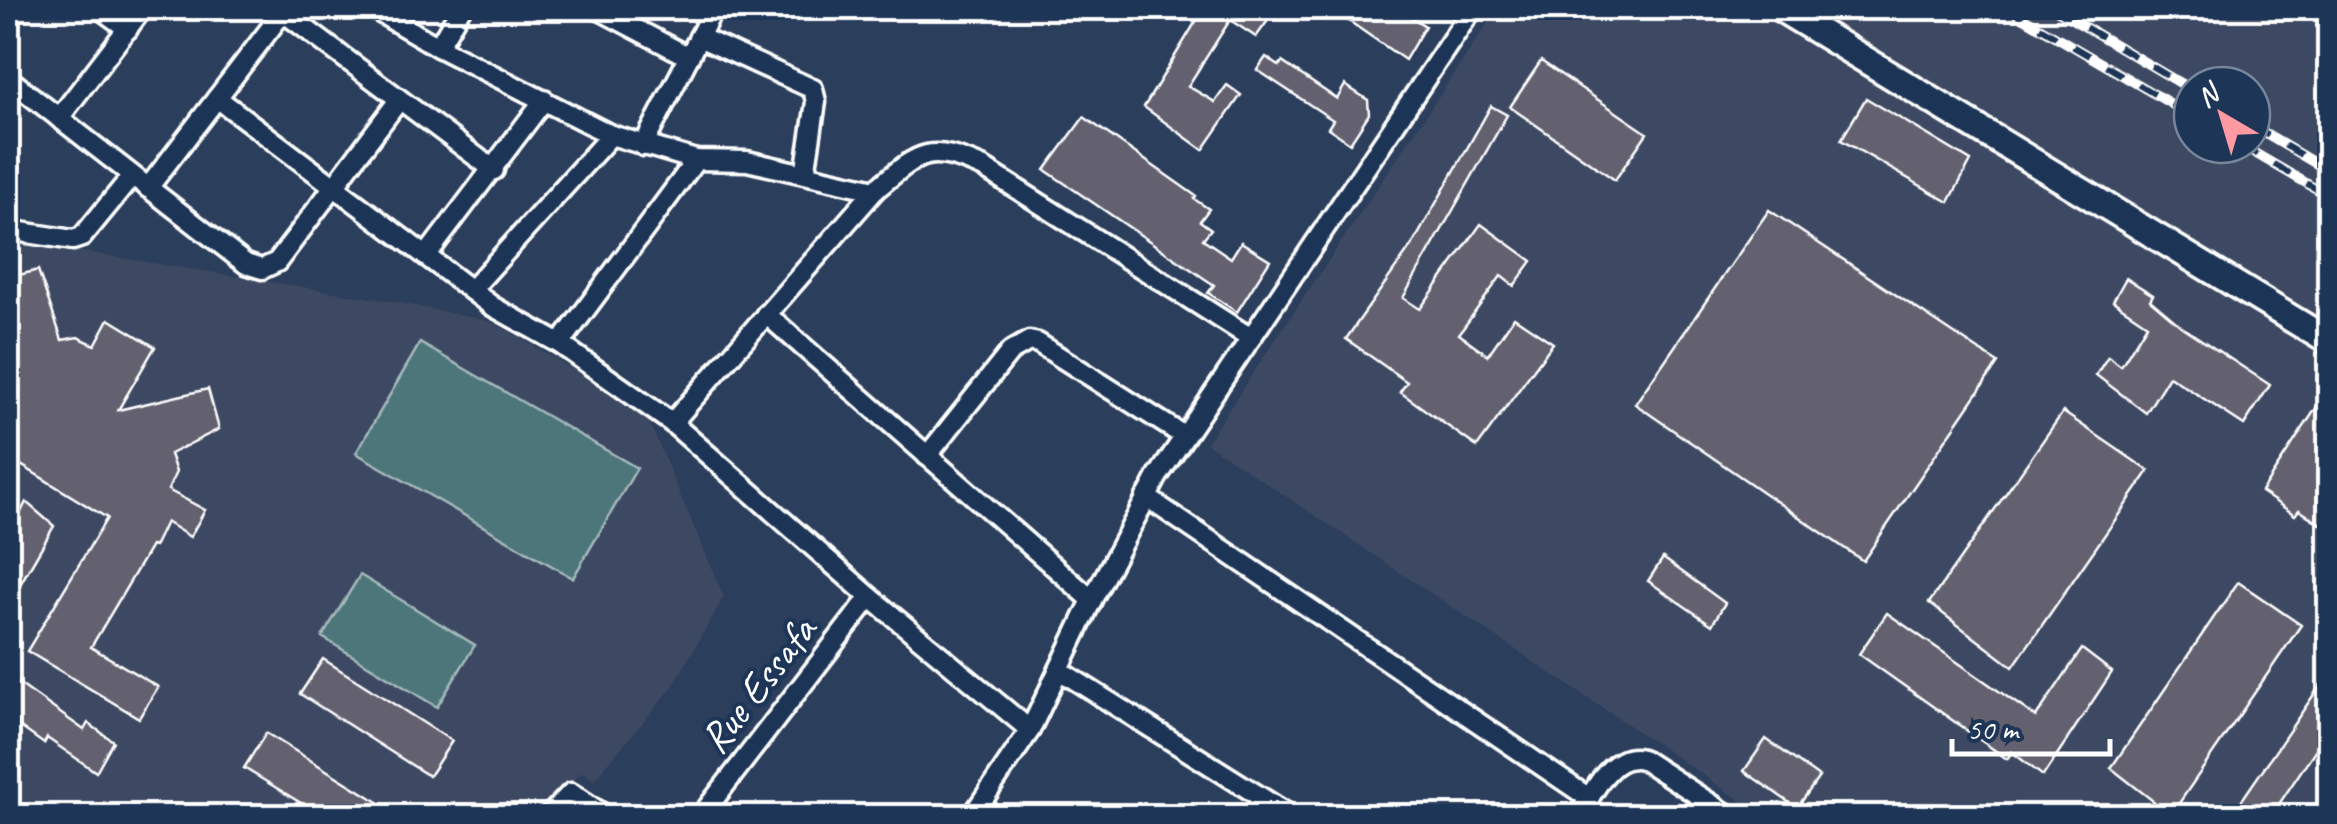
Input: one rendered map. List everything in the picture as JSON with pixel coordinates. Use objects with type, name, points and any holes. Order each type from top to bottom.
[{"type":"main road","points":[[1780,8],[2330,342]]},
{"type":"street","points":[[100,8],[128,28]]},
{"type":"street","points":[[59,118],[144,8]]},
{"type":"street","points":[[372,8],[438,47],[611,135],[696,160],[747,162],[875,190]]},
{"type":"street","points":[[438,47],[460,8]]},
{"type":"street","points":[[596,8],[690,57]]},
{"type":"street","points":[[643,146],[714,8]]},
{"type":"street","points":[[972,816],[1030,730],[1146,496],[1473,8]]},
{"type":"street","points":[[148,188],[282,9],[494,170]]},
{"type":"street","points":[[699,38],[813,89],[816,102],[804,174]]},
{"type":"street","points":[[8,78],[246,264],[262,270],[277,262],[399,100]]},
{"type":"street","points":[[217,98],[471,290],[560,344],[672,423],[870,597],[1030,730]]},
{"type":"street","points":[[426,256],[544,100]]},
{"type":"street","points":[[471,290],[611,135]]},
{"type":"street","points":[[672,423],[875,190],[920,155],[954,155],[984,168],[1251,338]]},
{"type":"street","points":[[560,344],[696,160]]},
{"type":"street","points":[[10,229],[73,240],[82,238],[132,176]]},
{"type":"street","points":[[766,314],[1092,600]]},
{"type":"street","points":[[927,456],[1010,352],[1029,341],[1184,436]]},
{"type":"street","points":[[1146,496],[1589,798]]},
{"type":"street","name":"Rue Essafa","points":[[701,816],[870,597]]},
{"type":"street","points":[[1059,670],[1291,816]]},
{"type":"street","points":[[1579,816],[1612,767],[1620,759],[1633,756],[1730,816]]},
{"type":"street","points":[[550,816],[571,792],[606,816]]},
{"type":"shaded area","points":[[1498,8],[2329,8],[2329,816],[2313,816],[2296,805],[2287,816],[1764,816],[1206,443]]},
{"type":"shaded area","points":[[8,240],[391,301],[488,321],[626,402],[649,422],[724,597],[672,688],[594,780],[582,772],[538,816],[8,816]]},
{"type":"green space","points":[[420,343],[637,468],[573,578],[356,453]]},
{"type":"green space","points":[[360,575],[475,645],[437,707],[322,637]]},
{"type":"building","points":[[1204,8],[1277,8],[1256,37],[1230,20],[1188,86],[1215,102],[1227,85],[1241,95],[1203,150],[1144,107]]},
{"type":"building","points":[[1330,8],[1398,8],[1425,26],[1405,60]]},
{"type":"building","points":[[1266,57],[1279,66],[1282,62],[1337,99],[1345,85],[1368,100],[1369,114],[1350,143],[1328,128],[1333,120],[1257,70]]},
{"type":"building","points":[[1541,61],[1647,133],[1615,180],[1510,107]]},
{"type":"building","points":[[1866,98],[1971,161],[1949,202],[1841,140]]},
{"type":"building","points":[[1491,106],[1507,115],[1403,298],[1420,309],[1481,224],[1532,261],[1514,286],[1501,276],[1459,334],[1488,355],[1514,317],[1553,343],[1477,447],[1400,392],[1407,382],[1346,339],[1414,242]]},
{"type":"building","points":[[1084,117],[1209,209],[1200,221],[1211,229],[1203,239],[1231,258],[1241,242],[1270,260],[1237,312],[1208,293],[1214,285],[1045,170]]},
{"type":"building","points":[[1769,210],[1998,363],[1863,561],[1635,404]]},
{"type":"building","points":[[38,270],[62,340],[78,337],[95,345],[109,319],[155,347],[118,410],[208,389],[219,429],[170,454],[176,472],[168,490],[205,510],[190,537],[166,522],[91,647],[158,687],[139,718],[27,651],[107,518],[8,457],[8,278]]},
{"type":"building","points":[[2126,278],[2153,295],[2150,300],[2182,327],[2270,385],[2244,425],[2169,376],[2146,413],[2096,375],[2108,356],[2121,366],[2147,324],[2113,301]]},
{"type":"building","points":[[2330,387],[2330,530],[2299,510],[2295,515],[2261,492]]},
{"type":"building","points":[[2063,412],[2149,471],[2013,667],[1929,603]]},
{"type":"building","points":[[26,502],[54,526],[8,605],[8,510],[19,516]]},
{"type":"building","points":[[1663,558],[1725,603],[1712,625],[1648,581]]},
{"type":"building","points":[[2238,582],[2301,625],[2171,815],[2111,768]]},
{"type":"building","points":[[1887,613],[2036,717],[2082,649],[2112,672],[2043,776],[2012,752],[2007,759],[1859,654]]},
{"type":"building","points":[[323,659],[452,741],[429,776],[300,694]]},
{"type":"building","points":[[2330,671],[2330,728],[2271,816],[2231,816]]},
{"type":"building","points":[[8,676],[84,730],[88,723],[113,741],[96,772],[47,738],[44,744],[8,718]]},
{"type":"building","points":[[266,733],[401,816],[322,816],[244,768]]},
{"type":"building","points":[[1766,739],[1819,777],[1797,808],[1744,771]]},
{"type":"railway","points":[[2007,8],[2172,104]]},
{"type":"railway","points":[[2053,8],[2172,78]]},
{"type":"railway","points":[[2272,138],[2330,172]]},
{"type":"railway","points":[[2272,163],[2330,197]]}]
